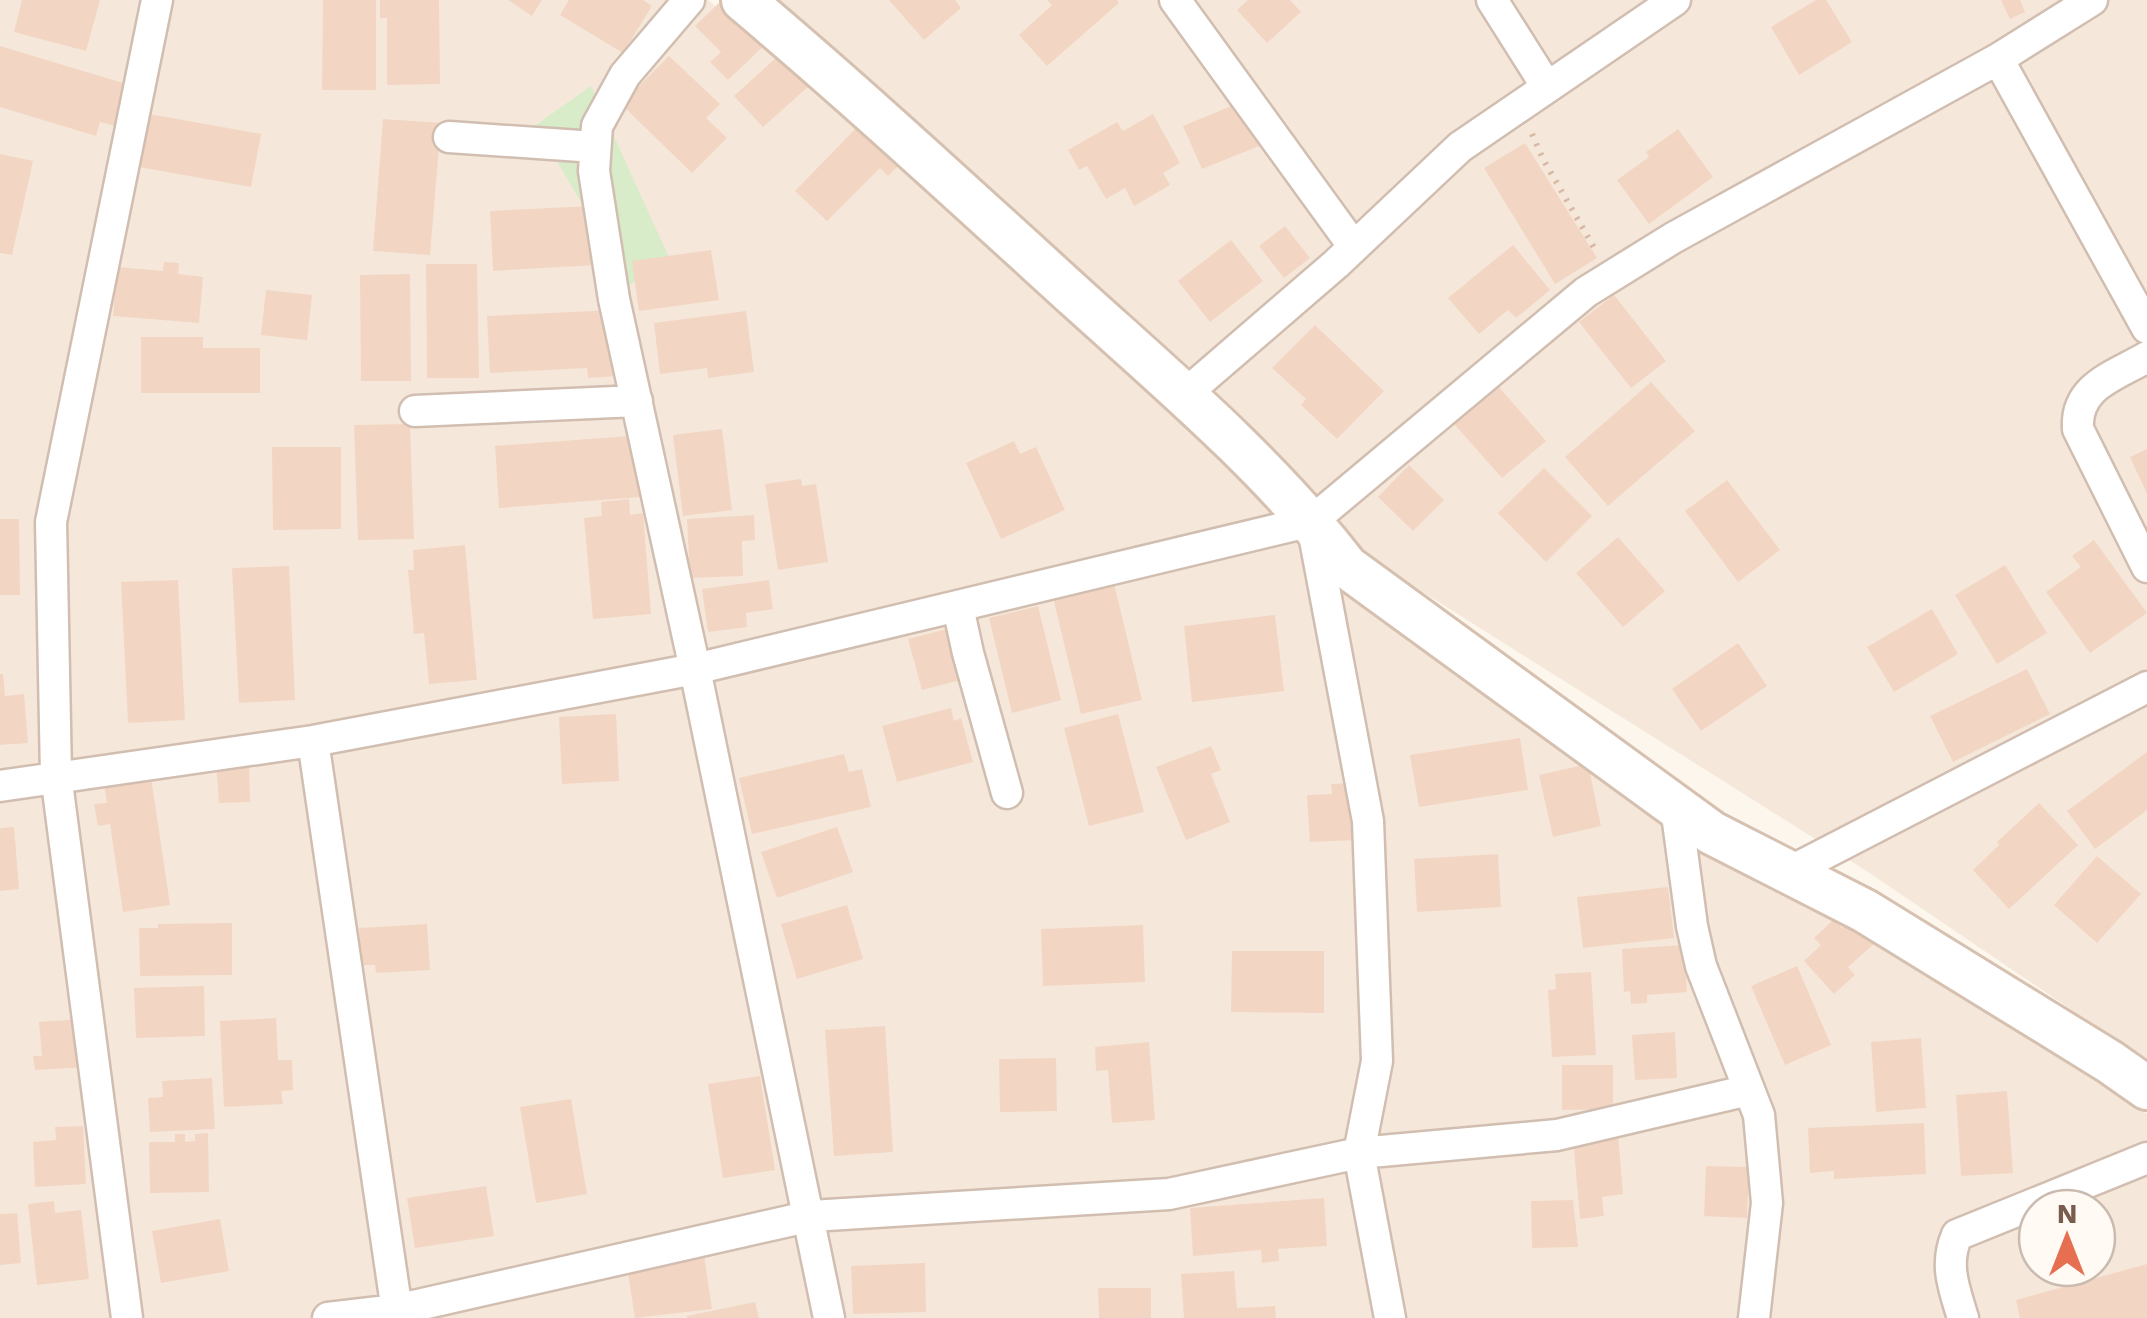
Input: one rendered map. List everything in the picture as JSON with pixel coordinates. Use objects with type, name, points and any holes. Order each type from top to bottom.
[{"type":"street","points":[[127,1318],[56,776],[51,522],[157,0]]},
{"type":"street","points":[[689,0],[625,74],[596,126],[594,172],[637,401],[696,668],[829,1318]]},
{"type":"street","points":[[742,0],[823,68],[1184,395],[1312,521],[1346,567],[1712,833],[1865,910],[2147,1088]]},
{"type":"street","points":[[1175,0],[1354,247]]},
{"type":"street","points":[[1492,0],[1547,88]]},
{"type":"street","points":[[1184,395],[1354,247],[1460,147],[1676,0]]},
{"type":"street","points":[[0,786],[313,741],[696,668],[1312,521],[1586,292],[1673,238],[1998,59],[2092,0]]},
{"type":"street","points":[[1998,59],[2147,328]]},
{"type":"street","points":[[449,137],[596,147]]},
{"type":"street","points":[[2147,357],[2084,394],[2076,413],[2078,430],[2147,567]]},
{"type":"street","points":[[415,410],[637,401]]},
{"type":"street","points":[[1312,521],[1368,821],[1377,1061],[1359,1153],[1390,1318]]},
{"type":"street","points":[[958,607],[1007,792]]},
{"type":"street","points":[[1790,872],[2147,688]]},
{"type":"street","points":[[313,741],[397,1314]]},
{"type":"street","points":[[1676,806],[1701,966],[1759,1114],[1767,1203],[1754,1318]]},
{"type":"street","points":[[328,1318],[397,1314],[810,1216],[1170,1194],[1359,1153],[1556,1135],[1749,1090]]},
{"type":"street","points":[[1962,1318],[1949,1269],[1950,1250],[1958,1235],[2147,1158]]},
{"type":"path","points":[[1521,107],[1543,159],[1611,278]]},
{"type":"shaded area","points":[[0,0],[708,0],[1129,369],[1527,706],[1887,933],[2147,1114],[2147,1318],[0,1318]]},
{"type":"shaded area","points":[[761,0],[2147,0],[2147,1061],[1868,872],[1375,562]]},
{"type":"green space","points":[[591,86],[672,264],[629,285],[536,125]]},
{"type":"building","points":[[22,0],[100,0],[86,51],[14,32]]},
{"type":"building","points":[[323,0],[376,0],[376,90],[322,90]]},
{"type":"building","points":[[380,0],[439,0],[440,84],[387,85],[387,18],[380,18]]},
{"type":"building","points":[[508,0],[542,0],[532,16]]},
{"type":"building","points":[[569,0],[643,0],[652,6],[623,53],[560,15]]},
{"type":"building","points":[[722,0],[727,0],[768,42],[728,80],[710,62],[721,52],[695,26]]},
{"type":"building","points":[[889,0],[955,0],[961,8],[924,40]]},
{"type":"building","points":[[1047,0],[1119,3],[1047,66],[1019,35],[1052,5]]},
{"type":"building","points":[[1248,0],[1290,0],[1301,12],[1267,43],[1237,10]]},
{"type":"building","points":[[1816,0],[1826,0],[1852,42],[1799,75],[1771,27]]},
{"type":"building","points":[[2001,0],[2020,0],[2025,12],[2010,19]]},
{"type":"building","points":[[0,46],[133,86],[120,127],[100,122],[96,136],[0,107]]},
{"type":"building","points":[[788,47],[817,79],[763,127],[734,96]]},
{"type":"building","points":[[669,56],[720,104],[706,118],[727,138],[692,173],[621,104]]},
{"type":"building","points":[[1241,102],[1259,146],[1202,169],[1183,126]]},
{"type":"building","points":[[149,114],[261,134],[251,187],[139,167]]},
{"type":"building","points":[[1153,114],[1180,163],[1163,173],[1170,185],[1134,206],[1125,188],[1106,199],[1087,166],[1079,170],[1068,150],[1117,122],[1123,131]]},
{"type":"building","points":[[383,119],[441,123],[430,255],[373,251]]},
{"type":"building","points":[[862,122],[903,161],[888,176],[880,168],[827,221],[795,191]]},
{"type":"building","points":[[1678,129],[1713,177],[1649,224],[1617,180]]},
{"type":"building","points":[[1525,143],[1597,258],[1555,284],[1484,168]]},
{"type":"building","points":[[0,154],[33,161],[12,255],[0,253]]},
{"type":"building","points":[[592,206],[595,265],[493,271],[490,211]]},
{"type":"building","points":[[1285,226],[1310,258],[1284,278],[1259,246]]},
{"type":"building","points":[[1231,240],[1263,281],[1210,322],[1178,281]]},
{"type":"building","points":[[1513,245],[1550,290],[1516,318],[1508,310],[1479,334],[1448,298]]},
{"type":"building","points":[[711,250],[719,300],[639,311],[632,261]]},
{"type":"building","points":[[164,262],[179,263],[178,274],[203,277],[199,323],[113,316],[117,267],[163,271]]},
{"type":"building","points":[[426,264],[477,264],[479,378],[427,378]]},
{"type":"building","points":[[410,274],[411,381],[361,381],[360,275]]},
{"type":"building","points":[[266,290],[312,295],[307,340],[261,335]]},
{"type":"building","points":[[1614,295],[1666,361],[1631,388],[1579,322]]},
{"type":"building","points":[[613,310],[617,376],[588,378],[587,368],[490,373],[487,316]]},
{"type":"building","points":[[746,311],[754,372],[708,378],[707,368],[660,374],[654,323]]},
{"type":"building","points":[[1315,325],[1384,391],[1337,439],[1301,405],[1306,399],[1272,368]]},
{"type":"building","points":[[141,337],[203,337],[203,348],[260,348],[260,393],[141,393]]},
{"type":"building","points":[[1651,382],[1695,431],[1608,506],[1565,457]]},
{"type":"building","points":[[1498,386],[1546,441],[1502,478],[1454,424]]},
{"type":"building","points":[[410,424],[414,539],[358,540],[354,425]]},
{"type":"building","points":[[722,429],[732,510],[683,516],[673,435]]},
{"type":"building","points":[[630,436],[636,443],[640,497],[499,508],[495,446]]},
{"type":"building","points":[[1014,441],[1020,454],[1036,447],[1065,510],[1001,539],[966,463]]},
{"type":"building","points":[[272,447],[341,447],[341,529],[273,530]]},
{"type":"building","points":[[2147,449],[2147,494],[2130,457]]},
{"type":"building","points":[[1409,465],[1444,500],[1413,531],[1378,497]]},
{"type":"building","points":[[1544,468],[1592,516],[1546,562],[1498,513]]},
{"type":"building","points":[[801,479],[802,486],[816,484],[828,562],[778,570],[765,484]]},
{"type":"building","points":[[1727,480],[1780,550],[1738,582],[1685,511]]},
{"type":"building","points":[[629,499],[630,515],[643,513],[651,614],[593,619],[584,518],[602,516],[601,502]]},
{"type":"building","points":[[754,515],[755,540],[742,541],[743,576],[690,578],[687,519]]},
{"type":"building","points":[[0,519],[19,519],[20,595],[0,595]]},
{"type":"building","points":[[1618,537],[1665,591],[1623,627],[1576,573]]},
{"type":"building","points":[[2094,540],[2147,613],[2090,653],[2046,592],[2081,567],[2072,556]]},
{"type":"building","points":[[465,545],[477,680],[429,684],[424,633],[414,634],[408,570],[414,570],[413,550]]},
{"type":"building","points":[[2005,565],[2047,633],[1997,664],[1955,595]]},
{"type":"building","points":[[289,566],[295,700],[239,703],[232,568]]},
{"type":"building","points":[[1113,579],[1142,700],[1081,714],[1052,593]]},
{"type":"building","points":[[178,580],[185,720],[128,723],[121,582]]},
{"type":"building","points":[[769,580],[773,609],[746,613],[747,627],[708,632],[702,589]]},
{"type":"building","points":[[1038,606],[1061,700],[1012,713],[989,618]]},
{"type":"building","points":[[1932,609],[1958,654],[1894,692],[1867,647]]},
{"type":"building","points":[[1275,615],[1284,691],[1192,702],[1184,626]]},
{"type":"building","points":[[947,629],[961,680],[922,690],[908,639]]},
{"type":"building","points":[[1738,643],[1767,686],[1701,731],[1672,689]]},
{"type":"building","points":[[2027,669],[2050,714],[1953,762],[1930,716]]},
{"type":"building","points":[[0,674],[5,696],[24,694],[28,743],[0,745]]},
{"type":"building","points":[[951,708],[954,721],[961,718],[973,762],[897,782],[882,726]]},
{"type":"building","points":[[616,714],[619,781],[562,784],[559,717]]},
{"type":"building","points":[[1118,714],[1144,812],[1089,826],[1064,728]]},
{"type":"building","points":[[1520,738],[1528,790],[1419,807],[1410,755]]},
{"type":"building","points":[[1211,746],[1221,770],[1211,774],[1230,822],[1186,840],[1156,767]]},
{"type":"building","points":[[2147,752],[2147,810],[2095,849],[2067,811]]},
{"type":"building","points":[[844,754],[849,772],[862,769],[871,807],[752,834],[739,778]]},
{"type":"building","points":[[249,761],[250,802],[219,803],[216,762]]},
{"type":"building","points":[[1588,764],[1601,826],[1553,837],[1539,775]]},
{"type":"building","points":[[151,777],[170,905],[123,912],[110,824],[98,826],[94,804],[107,803],[104,784]]},
{"type":"building","points":[[1353,783],[1356,840],[1310,842],[1307,795],[1332,794],[1331,784]]},
{"type":"building","points":[[2039,803],[2078,845],[2009,909],[1973,870]]},
{"type":"building","points":[[14,827],[19,889],[0,891],[0,828]]},
{"type":"building","points":[[837,827],[853,872],[777,898],[761,852]]},
{"type":"building","points":[[1498,854],[1501,907],[1417,912],[1414,859]]},
{"type":"building","points":[[2097,856],[2141,894],[2097,943],[2054,905]]},
{"type":"building","points":[[1668,887],[1674,938],[1583,948],[1577,897]]},
{"type":"building","points":[[847,905],[863,959],[797,979],[781,924]]},
{"type":"building","points":[[1834,919],[1842,928],[1853,919],[1875,943],[1848,967],[1855,975],[1834,994],[1804,961],[1821,945],[1814,938]]},
{"type":"building","points":[[232,923],[232,975],[140,976],[139,928]]},
{"type":"building","points":[[427,924],[430,970],[376,973],[375,965],[361,965],[359,928]]},
{"type":"building","points":[[1143,925],[1145,982],[1043,986],[1041,929]]},
{"type":"building","points":[[1684,945],[1687,992],[1647,995],[1647,1003],[1631,1004],[1630,991],[1624,992],[1622,949]]},
{"type":"building","points":[[1232,951],[1324,951],[1324,1013],[1231,1012]]},
{"type":"building","points":[[1797,966],[1831,1045],[1785,1065],[1751,986]]},
{"type":"building","points":[[1591,972],[1596,1055],[1552,1057],[1548,990],[1556,989],[1555,974]]},
{"type":"building","points":[[204,986],[205,1036],[136,1038],[134,988]]},
{"type":"building","points":[[276,1018],[278,1060],[292,1060],[293,1090],[281,1091],[283,1104],[224,1107],[220,1021]]},
{"type":"building","points":[[83,1019],[86,1067],[35,1070],[33,1056],[42,1056],[39,1022]]},
{"type":"building","points":[[885,1026],[893,1152],[834,1156],[825,1030]]},
{"type":"building","points":[[1675,1032],[1677,1078],[1635,1080],[1632,1035]]},
{"type":"building","points":[[1921,1038],[1926,1108],[1876,1112],[1871,1042]]},
{"type":"building","points":[[1149,1042],[1155,1120],[1112,1123],[1108,1070],[1096,1071],[1095,1047]]},
{"type":"building","points":[[1056,1058],[1057,1111],[1000,1112],[999,1059]]},
{"type":"building","points":[[1562,1065],[1613,1065],[1613,1109],[1562,1110]]},
{"type":"building","points":[[760,1076],[775,1170],[723,1178],[708,1084]]},
{"type":"building","points":[[212,1078],[215,1129],[150,1132],[148,1098],[163,1097],[162,1081]]},
{"type":"building","points":[[2007,1091],[2013,1173],[1961,1176],[1956,1095]]},
{"type":"building","points":[[571,1099],[587,1194],[536,1203],[520,1107]]},
{"type":"building","points":[[1924,1123],[1926,1174],[1834,1179],[1834,1171],[1810,1173],[1808,1128]]},
{"type":"building","points":[[83,1126],[86,1184],[35,1187],[33,1142],[56,1140],[55,1127]]},
{"type":"building","points":[[208,1133],[209,1192],[150,1193],[149,1142],[175,1142],[175,1134],[185,1134],[185,1142],[195,1141],[195,1134]]},
{"type":"building","points":[[1618,1134],[1623,1194],[1602,1197],[1604,1216],[1580,1219],[1573,1138]]},
{"type":"building","points":[[1706,1166],[1749,1167],[1747,1218],[1704,1216]]},
{"type":"building","points":[[486,1186],[494,1236],[415,1248],[407,1198]]},
{"type":"building","points":[[1324,1198],[1327,1246],[1278,1249],[1279,1261],[1262,1263],[1261,1250],[1193,1256],[1190,1208]]},
{"type":"building","points":[[1573,1200],[1578,1247],[1532,1248],[1531,1201]]},
{"type":"building","points":[[54,1201],[55,1213],[81,1210],[89,1279],[37,1285],[28,1204]]},
{"type":"building","points":[[17,1213],[21,1263],[0,1265],[0,1214]]},
{"type":"building","points":[[220,1219],[229,1271],[161,1283],[152,1231]]},
{"type":"building","points":[[704,1255],[712,1309],[635,1318],[627,1267]]},
{"type":"building","points":[[925,1263],[926,1312],[853,1314],[851,1266]]},
{"type":"building","points":[[2147,1264],[2147,1318],[2020,1318],[2016,1300],[2060,1288],[2117,1288],[2117,1272]]},
{"type":"building","points":[[1234,1271],[1237,1308],[1275,1306],[1276,1318],[1184,1318],[1181,1274]]},
{"type":"building","points":[[1098,1288],[1151,1288],[1151,1318],[1099,1318]]},
{"type":"building","points":[[755,1302],[759,1318],[687,1318],[687,1316]]}]
